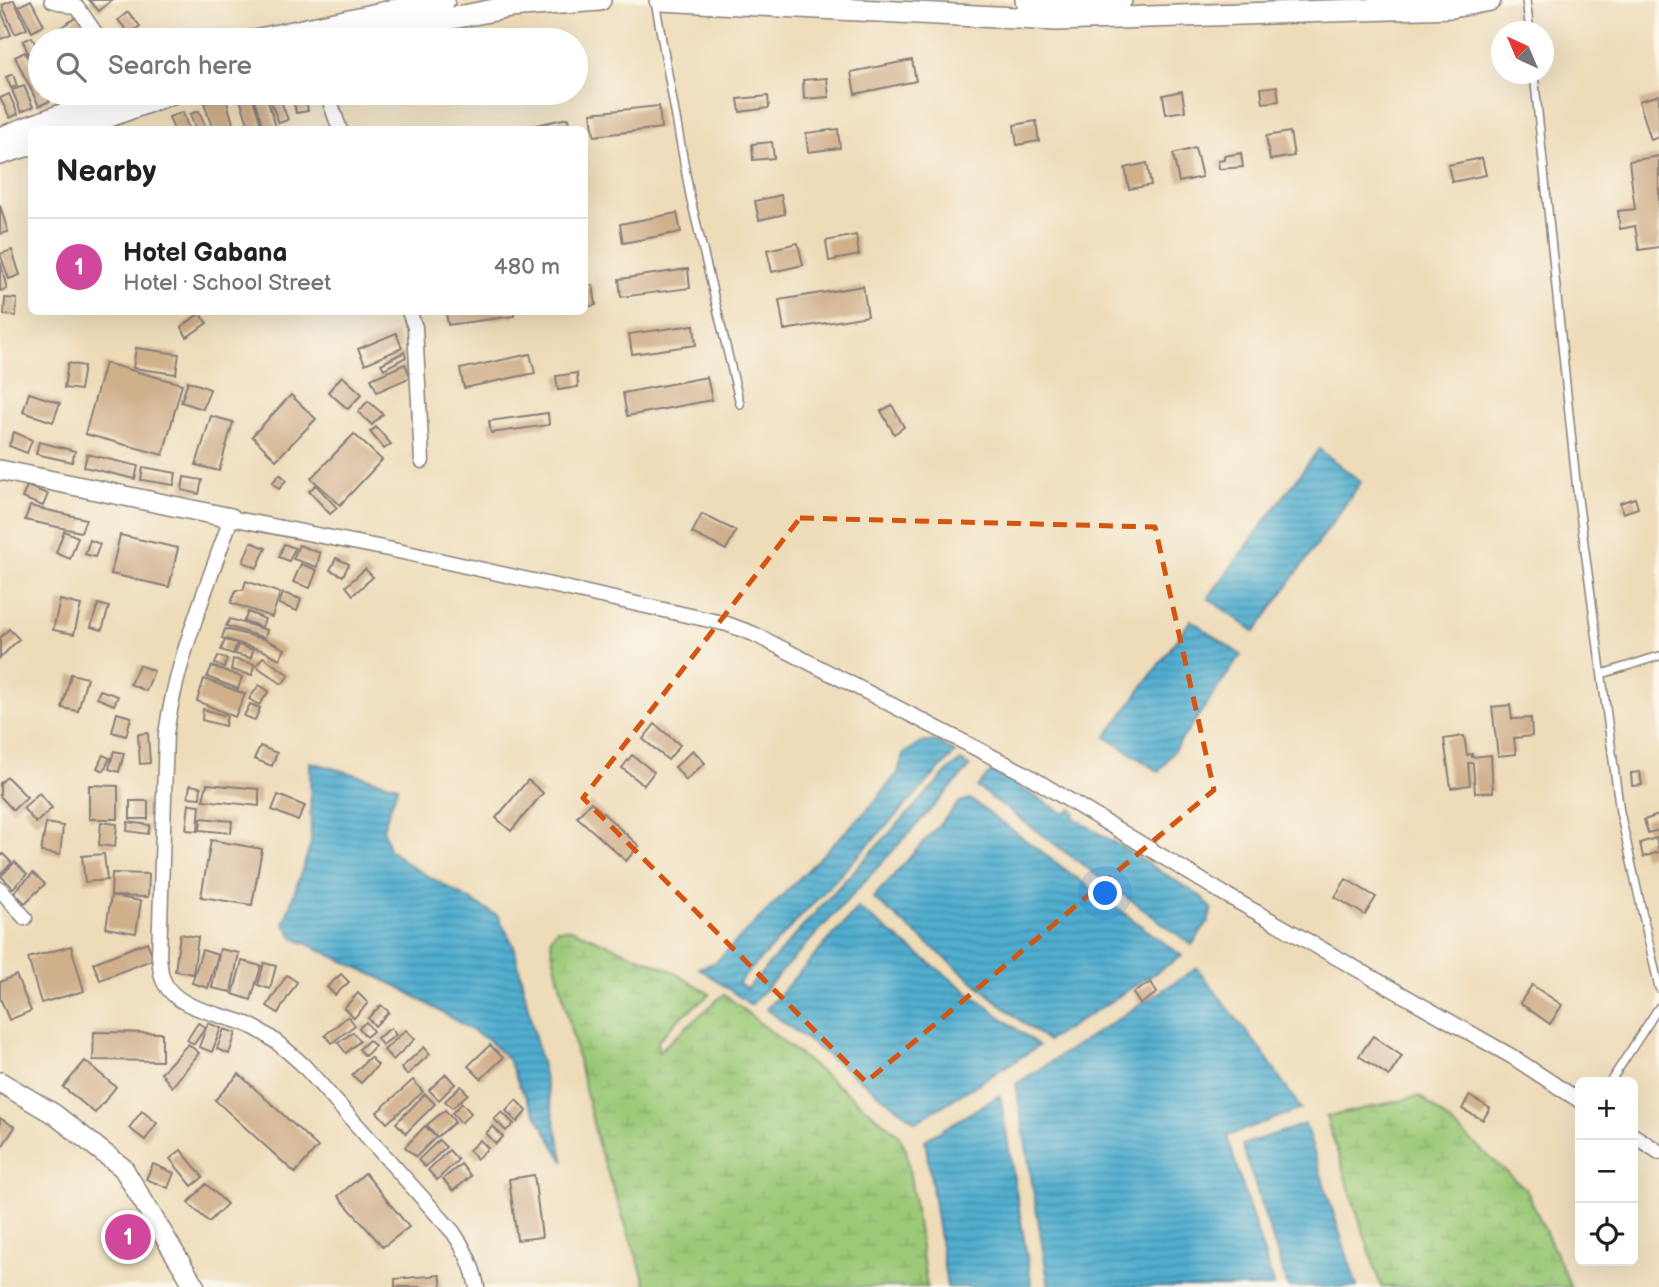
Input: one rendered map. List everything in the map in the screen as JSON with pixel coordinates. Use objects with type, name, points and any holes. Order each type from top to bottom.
[{"type":"main road","points":[[312,28],[444,0]]},
{"type":"main road","points":[[402,28],[510,8],[600,0]]},
{"type":"main road","points":[[660,0],[1055,7],[1452,7],[1490,0]]},
{"type":"main road","points":[[1026,0],[1055,7],[1121,0]]},
{"type":"main road","points":[[32,126],[88,105]]},
{"type":"main road","points":[[80,126],[124,105]]},
{"type":"main road","points":[[0,138],[28,128]]},
{"type":"main road","points":[[0,153],[28,145]]},
{"type":"street","points":[[52,0],[78,8],[92,28]]},
{"type":"street","points":[[331,105],[339,126]]},
{"type":"street","points":[[410,315],[415,327],[422,461]]},
{"type":"street","points":[[0,470],[398,551],[727,624],[754,634],[1024,773],[1226,895],[1511,1056],[1575,1098]]},
{"type":"street","points":[[231,518],[177,676],[170,705],[166,734],[159,956],[162,978],[177,997],[191,1005],[252,1026],[303,1065],[453,1232],[474,1269],[477,1287]]},
{"type":"street","points":[[0,889],[25,918]]},
{"type":"street","points":[[0,1082],[54,1114],[123,1168],[195,1287]]},
{"type":"street","points":[[1638,1138],[1659,1152]]},
{"type":"lane","points":[[655,0],[690,196],[740,404]]},
{"type":"lane","points":[[1526,0],[1529,21]]},
{"type":"lane","points":[[1535,84],[1577,491],[1620,812],[1659,988]]},
{"type":"lane","points":[[1602,674],[1659,656]]},
{"type":"lane","points":[[1613,1077],[1659,1007]]},
{"type":"highlighted area","points":[[800,518],[1155,527],[1214,790],[866,1082],[583,798]]},
{"type":"green space","points":[[557,929],[571,929],[670,970],[710,994],[676,1021],[658,1041],[658,1052],[724,994],[898,1134],[906,1149],[927,1287],[647,1287],[599,1148],[552,950],[551,938]]},
{"type":"green space","points":[[1420,1096],[1526,1189],[1571,1287],[1381,1287],[1326,1117]]},
{"type":"water","points":[[1319,449],[1361,482],[1255,632],[1208,598]]},
{"type":"water","points":[[1191,620],[1241,655],[1159,772],[1106,737]]},
{"type":"water","points":[[937,741],[955,753],[738,983],[747,989],[950,769],[961,761],[970,767],[751,1005],[699,968],[716,962],[871,806],[898,773],[903,754],[921,743]]},
{"type":"water","points":[[310,762],[398,786],[383,828],[389,849],[409,865],[498,916],[514,946],[564,1162],[519,1085],[508,1059],[488,1040],[397,986],[294,938],[284,923],[311,843]]},
{"type":"water","points":[[992,771],[1065,814],[1071,809],[1075,813],[1073,817],[1202,897],[1212,909],[1208,922],[1192,945],[977,787]]},
{"type":"water","points":[[970,799],[1182,956],[1048,1041],[1022,1022],[873,898],[960,802]]},
{"type":"water","points":[[858,908],[1039,1046],[916,1122],[766,1009]]},
{"type":"water","points":[[1197,968],[1264,1054],[1301,1109],[1227,1136],[1274,1287],[1049,1287],[1016,1084]]},
{"type":"water","points":[[1000,1095],[1032,1287],[947,1287],[925,1140]]},
{"type":"water","points":[[1305,1124],[1357,1287],[1288,1287],[1242,1145]]},
{"type":"building","points":[[14,0],[27,29],[15,34],[2,5]]},
{"type":"building","points":[[31,0],[44,25],[30,28],[19,6]]},
{"type":"building","points":[[89,0],[112,0],[99,11]]},
{"type":"building","points":[[0,8],[11,35],[1,39],[0,36]]},
{"type":"building","points":[[128,12],[140,26],[125,28],[118,20]]},
{"type":"building","points":[[79,16],[87,28],[60,28]]},
{"type":"building","points":[[28,39],[28,53],[23,41]]},
{"type":"building","points":[[25,52],[28,58],[28,84],[15,57]]},
{"type":"building","points":[[912,60],[916,81],[855,94],[851,72]]},
{"type":"building","points":[[13,74],[17,86],[11,88],[6,77]]},
{"type":"building","points":[[827,78],[829,97],[804,99],[803,80]]},
{"type":"building","points":[[24,86],[28,105],[33,107],[21,112],[12,90]]},
{"type":"building","points":[[1277,86],[1279,101],[1263,103],[1261,88]]},
{"type":"building","points":[[1182,91],[1185,111],[1166,114],[1163,95]]},
{"type":"building","points":[[9,94],[18,114],[10,118],[0,98]]},
{"type":"building","points":[[1659,95],[1659,137],[1651,140],[1639,101]]},
{"type":"building","points":[[768,96],[769,108],[740,112],[738,99]]},
{"type":"building","points":[[205,105],[228,105],[234,126],[212,126]]},
{"type":"building","points":[[242,105],[255,105],[262,126],[249,126]]},
{"type":"building","points":[[256,105],[269,105],[276,126],[263,126]]},
{"type":"building","points":[[272,105],[282,105],[288,120],[279,123]]},
{"type":"building","points":[[294,105],[307,105],[308,111],[296,113]]},
{"type":"building","points":[[659,106],[661,128],[594,136],[591,113]]},
{"type":"building","points":[[199,111],[205,126],[194,126],[190,114]]},
{"type":"building","points":[[183,112],[188,126],[172,126],[169,117]]},
{"type":"building","points":[[568,118],[569,126],[531,126]]},
{"type":"building","points":[[1036,121],[1039,141],[1017,145],[1014,125]]},
{"type":"building","points":[[838,129],[840,148],[808,152],[806,133]]},
{"type":"building","points":[[1290,132],[1294,156],[1270,160],[1266,136]]},
{"type":"building","points":[[772,142],[774,158],[753,160],[752,144]]},
{"type":"building","points":[[1195,148],[1202,177],[1179,182],[1173,154]]},
{"type":"building","points":[[1241,153],[1243,167],[1219,169],[1218,161],[1224,160],[1224,156]]},
{"type":"building","points":[[1659,156],[1659,247],[1639,250],[1635,226],[1620,229],[1618,211],[1635,209],[1629,161]]},
{"type":"building","points":[[1482,158],[1486,175],[1452,182],[1448,165]]},
{"type":"building","points":[[1147,163],[1151,185],[1129,189],[1125,168]]},
{"type":"building","points":[[781,195],[785,214],[759,220],[755,201]]},
{"type":"building","points":[[0,205],[8,232],[0,234]]},
{"type":"building","points":[[677,213],[681,232],[623,243],[620,224]]},
{"type":"building","points":[[856,235],[859,255],[829,261],[826,241]]},
{"type":"building","points":[[798,243],[803,265],[772,272],[767,250]]},
{"type":"building","points":[[12,250],[20,275],[9,279],[0,254]]},
{"type":"building","points":[[0,265],[7,289],[0,291]]},
{"type":"building","points":[[688,269],[690,288],[621,297],[619,279]]},
{"type":"building","points":[[593,285],[596,305],[588,306],[588,286]]},
{"type":"building","points":[[863,286],[868,316],[784,330],[779,300]]},
{"type":"building","points":[[5,298],[17,299],[16,316],[4,315]]},
{"type":"building","points":[[197,315],[201,315],[207,323],[187,337],[181,327]]},
{"type":"building","points":[[446,315],[514,315],[514,316],[448,325]]},
{"type":"building","points":[[694,325],[696,345],[632,354],[629,334]]},
{"type":"building","points":[[396,333],[402,348],[365,364],[358,349]]},
{"type":"building","points":[[136,348],[179,354],[176,374],[133,368]]},
{"type":"building","points":[[404,352],[406,357],[384,369],[381,364]]},
{"type":"building","points":[[530,354],[535,373],[464,388],[460,369]]},
{"type":"building","points":[[68,363],[84,366],[80,390],[64,388]]},
{"type":"building","points":[[105,363],[182,384],[163,455],[85,434]]},
{"type":"building","points":[[405,364],[411,377],[377,392],[371,379]]},
{"type":"building","points":[[577,373],[578,387],[558,390],[556,376]]},
{"type":"building","points":[[342,376],[362,394],[348,409],[328,392]]},
{"type":"building","points":[[707,377],[712,400],[627,416],[623,393]]},
{"type":"building","points":[[188,381],[210,389],[203,409],[181,402]]},
{"type":"building","points":[[29,393],[60,403],[53,422],[23,412]]},
{"type":"building","points":[[291,395],[316,419],[276,460],[252,436]]},
{"type":"building","points":[[368,401],[383,414],[372,425],[358,412]]},
{"type":"building","points":[[892,405],[904,427],[894,434],[881,411]]},
{"type":"building","points":[[548,413],[549,425],[491,433],[489,421]]},
{"type":"building","points":[[211,416],[233,422],[219,471],[196,465]]},
{"type":"building","points":[[376,427],[391,444],[384,449],[370,432]]},
{"type":"building","points":[[14,432],[32,440],[27,453],[9,446]]},
{"type":"building","points":[[354,434],[382,460],[340,505],[311,478]]},
{"type":"building","points":[[39,442],[75,451],[72,462],[36,454]]},
{"type":"building","points":[[87,454],[138,466],[135,479],[84,467]]},
{"type":"building","points":[[143,467],[176,473],[174,485],[141,480]]},
{"type":"building","points":[[280,474],[286,480],[279,489],[272,483]]},
{"type":"building","points":[[184,477],[202,480],[199,494],[182,490]]},
{"type":"building","points":[[316,485],[337,508],[330,514],[309,491]]},
{"type":"building","points":[[27,486],[48,494],[43,506],[22,498]]},
{"type":"building","points":[[1635,498],[1638,508],[1623,513],[1620,503]]},
{"type":"building","points":[[30,506],[86,519],[81,532],[25,520]]},
{"type":"building","points":[[702,514],[736,531],[726,550],[692,533]]},
{"type":"building","points":[[64,531],[78,537],[70,559],[56,553]]},
{"type":"building","points":[[120,535],[178,548],[169,587],[111,574]]},
{"type":"building","points":[[90,540],[100,544],[95,557],[85,554]]},
{"type":"building","points":[[251,542],[266,548],[257,568],[243,562]]},
{"type":"building","points":[[284,544],[295,548],[289,561],[279,557]]},
{"type":"building","points":[[299,545],[320,553],[317,567],[293,559]]},
{"type":"building","points":[[336,558],[349,564],[343,576],[330,570]]},
{"type":"building","points":[[301,564],[317,570],[310,588],[293,582]]},
{"type":"building","points":[[365,569],[373,577],[353,595],[346,586]]},
{"type":"building","points":[[246,581],[280,593],[272,617],[231,603],[236,590],[243,590]]},
{"type":"building","points":[[283,593],[301,599],[297,611],[279,604]]},
{"type":"building","points":[[60,600],[81,605],[74,634],[53,630]]},
{"type":"building","points":[[98,604],[109,607],[102,630],[91,627]]},
{"type":"building","points":[[248,612],[265,619],[262,627],[244,621]]},
{"type":"building","points":[[230,619],[267,630],[265,638],[226,626]]},
{"type":"building","points":[[9,629],[19,639],[0,658],[0,638]]},
{"type":"building","points":[[225,629],[267,640],[285,649],[280,659],[222,638]]},
{"type":"building","points":[[225,640],[237,643],[233,654],[221,650]]},
{"type":"building","points":[[238,645],[253,650],[251,658],[235,654]]},
{"type":"building","points":[[218,656],[227,659],[224,668],[215,664]]},
{"type":"building","points":[[263,657],[289,675],[282,684],[256,666]]},
{"type":"building","points":[[233,659],[254,664],[252,675],[231,670]]},
{"type":"building","points":[[139,665],[154,671],[146,691],[130,684]]},
{"type":"building","points":[[212,666],[242,677],[238,689],[207,677]]},
{"type":"building","points":[[71,674],[87,678],[78,711],[62,708]]},
{"type":"building","points":[[204,679],[245,694],[235,717],[197,701]]},
{"type":"building","points":[[259,685],[269,691],[259,705],[249,699]]},
{"type":"building","points":[[100,690],[118,696],[114,705],[97,698]]},
{"type":"building","points":[[250,704],[260,708],[255,720],[244,716]]},
{"type":"building","points":[[1510,705],[1512,719],[1531,718],[1532,736],[1514,738],[1516,754],[1498,756],[1492,707]]},
{"type":"building","points":[[203,709],[227,716],[225,726],[202,720]]},
{"type":"building","points":[[117,713],[131,717],[126,736],[112,732]]},
{"type":"building","points":[[655,724],[680,745],[668,760],[643,739]]},
{"type":"building","points":[[148,733],[150,763],[140,764],[138,734]]},
{"type":"building","points":[[1464,736],[1467,755],[1491,755],[1493,792],[1475,793],[1473,763],[1468,763],[1470,785],[1451,788],[1444,739]]},
{"type":"building","points":[[260,746],[277,753],[272,766],[254,759]]},
{"type":"building","points":[[693,750],[705,763],[686,780],[675,767]]},
{"type":"building","points":[[114,751],[124,753],[119,772],[109,769]]},
{"type":"building","points":[[103,755],[110,758],[104,771],[97,768]]},
{"type":"building","points":[[632,755],[654,772],[644,785],[622,768]]},
{"type":"building","points":[[1640,772],[1642,785],[1632,786],[1631,773]]},
{"type":"building","points":[[7,777],[27,797],[13,810],[0,796],[0,783]]},
{"type":"building","points":[[528,780],[543,793],[511,831],[496,818]]},
{"type":"building","points":[[207,784],[259,789],[259,806],[203,800]]},
{"type":"building","points":[[89,785],[118,786],[118,819],[89,819]]},
{"type":"building","points":[[190,785],[201,787],[200,798],[188,797]]},
{"type":"building","points":[[39,793],[52,808],[36,823],[23,808]]},
{"type":"building","points":[[278,795],[305,806],[298,821],[272,810]]},
{"type":"building","points":[[130,801],[148,801],[148,819],[130,819]]},
{"type":"building","points":[[591,802],[639,846],[626,861],[577,817]]},
{"type":"building","points":[[189,804],[200,805],[198,831],[186,830]]},
{"type":"building","points":[[1659,815],[1659,830],[1648,833],[1644,820]]},
{"type":"building","points":[[201,818],[232,821],[231,833],[200,830]]},
{"type":"building","points":[[101,822],[117,824],[115,847],[99,845]]},
{"type":"building","points":[[128,822],[150,825],[148,834],[127,831]]},
{"type":"building","points":[[46,823],[63,826],[60,855],[41,852]]},
{"type":"building","points":[[1656,838],[1659,852],[1643,857],[1640,843]]},
{"type":"building","points":[[211,840],[262,849],[252,905],[201,897]]},
{"type":"building","points":[[3,854],[12,863],[0,874],[0,857]]},
{"type":"building","points":[[104,854],[107,880],[85,882],[82,856]]},
{"type":"building","points":[[15,862],[27,874],[13,888],[1,876]]},
{"type":"building","points":[[33,873],[45,884],[25,903],[14,892]]},
{"type":"building","points":[[112,873],[149,874],[148,897],[111,896]]},
{"type":"building","points":[[1346,879],[1376,897],[1365,915],[1335,897]]},
{"type":"building","points":[[111,896],[141,901],[136,933],[106,928]]},
{"type":"building","points":[[180,934],[198,937],[193,974],[175,971]]},
{"type":"building","points":[[147,942],[154,959],[100,980],[93,963]]},
{"type":"building","points":[[71,946],[84,991],[41,1003],[28,958]]},
{"type":"building","points":[[220,949],[239,953],[231,992],[212,988]]},
{"type":"building","points":[[202,950],[218,955],[208,988],[192,983]]},
{"type":"building","points":[[242,961],[261,966],[251,1000],[233,994]]},
{"type":"building","points":[[264,963],[276,966],[270,989],[258,985]]},
{"type":"building","points":[[341,974],[349,982],[335,995],[327,987]]},
{"type":"building","points":[[16,975],[31,1011],[9,1020],[0,998],[0,982]]},
{"type":"building","points":[[287,975],[297,982],[278,1013],[267,1006]]},
{"type":"building","points":[[1151,982],[1157,993],[1140,1004],[1133,993]]},
{"type":"building","points":[[1532,985],[1562,1005],[1550,1024],[1520,1003]]},
{"type":"building","points":[[358,993],[368,1003],[354,1018],[344,1008]]},
{"type":"building","points":[[381,1005],[389,1012],[375,1026],[368,1018]]},
{"type":"building","points":[[348,1016],[355,1025],[332,1043],[325,1035]]},
{"type":"building","points":[[366,1022],[373,1031],[366,1037],[359,1028]]},
{"type":"building","points":[[198,1023],[206,1027],[194,1044],[187,1040]]},
{"type":"building","points":[[208,1023],[221,1028],[212,1052],[199,1047]]},
{"type":"building","points":[[391,1028],[396,1035],[382,1045],[377,1038]]},
{"type":"building","points":[[224,1029],[236,1033],[229,1054],[217,1049]]},
{"type":"building","points":[[406,1030],[415,1039],[393,1060],[384,1050]]},
{"type":"building","points":[[94,1032],[162,1033],[162,1061],[93,1060]]},
{"type":"building","points":[[353,1032],[360,1041],[346,1053],[338,1043]]},
{"type":"building","points":[[1373,1036],[1402,1056],[1389,1076],[1359,1056]]},
{"type":"building","points":[[369,1040],[375,1046],[365,1056],[359,1049]]},
{"type":"building","points":[[188,1044],[199,1053],[172,1087],[161,1073]]},
{"type":"building","points":[[490,1045],[503,1058],[481,1079],[468,1066]]},
{"type":"building","points":[[424,1047],[430,1054],[407,1075],[401,1068]]},
{"type":"building","points":[[370,1057],[378,1065],[361,1083],[352,1075]]},
{"type":"building","points":[[85,1061],[116,1087],[95,1113],[63,1087]]},
{"type":"building","points":[[239,1074],[318,1147],[295,1173],[215,1100]]},
{"type":"building","points":[[446,1074],[455,1084],[439,1100],[429,1090]]},
{"type":"building","points":[[413,1080],[423,1092],[387,1123],[377,1112]]},
{"type":"building","points":[[461,1086],[468,1094],[452,1108],[445,1101]]},
{"type":"building","points":[[425,1094],[435,1104],[406,1133],[396,1123]]},
{"type":"building","points":[[1469,1096],[1490,1108],[1483,1120],[1462,1109]]},
{"type":"building","points":[[516,1100],[527,1111],[517,1122],[506,1111]]},
{"type":"building","points":[[462,1103],[471,1113],[461,1123],[452,1113]]},
{"type":"building","points":[[445,1110],[455,1122],[437,1137],[427,1125]]},
{"type":"building","points":[[142,1111],[157,1123],[145,1140],[129,1128]]},
{"type":"building","points":[[502,1112],[514,1124],[506,1131],[494,1119]]},
{"type":"building","points":[[0,1118],[15,1127],[0,1150]]},
{"type":"building","points":[[425,1126],[436,1137],[416,1157],[405,1147]]},
{"type":"building","points":[[493,1126],[503,1137],[496,1144],[486,1133]]},
{"type":"building","points":[[439,1140],[446,1147],[425,1167],[418,1160]]},
{"type":"building","points":[[480,1140],[488,1148],[477,1159],[469,1150]]},
{"type":"building","points":[[181,1150],[203,1177],[192,1186],[170,1159]]},
{"type":"building","points":[[449,1150],[458,1160],[437,1180],[428,1170]]},
{"type":"building","points":[[153,1164],[174,1173],[168,1188],[146,1179]]},
{"type":"building","points":[[461,1164],[471,1176],[453,1191],[443,1179]]},
{"type":"building","points":[[365,1173],[409,1227],[383,1247],[338,1196]]},
{"type":"building","points":[[534,1175],[542,1237],[517,1240],[509,1179]]},
{"type":"building","points":[[206,1184],[227,1204],[209,1222],[188,1203]]},
{"type":"building","points":[[440,1275],[442,1287],[395,1287],[395,1279]]},
{"type":"place","name":"Hotel Gabana","points":[[128,1237]]}]
